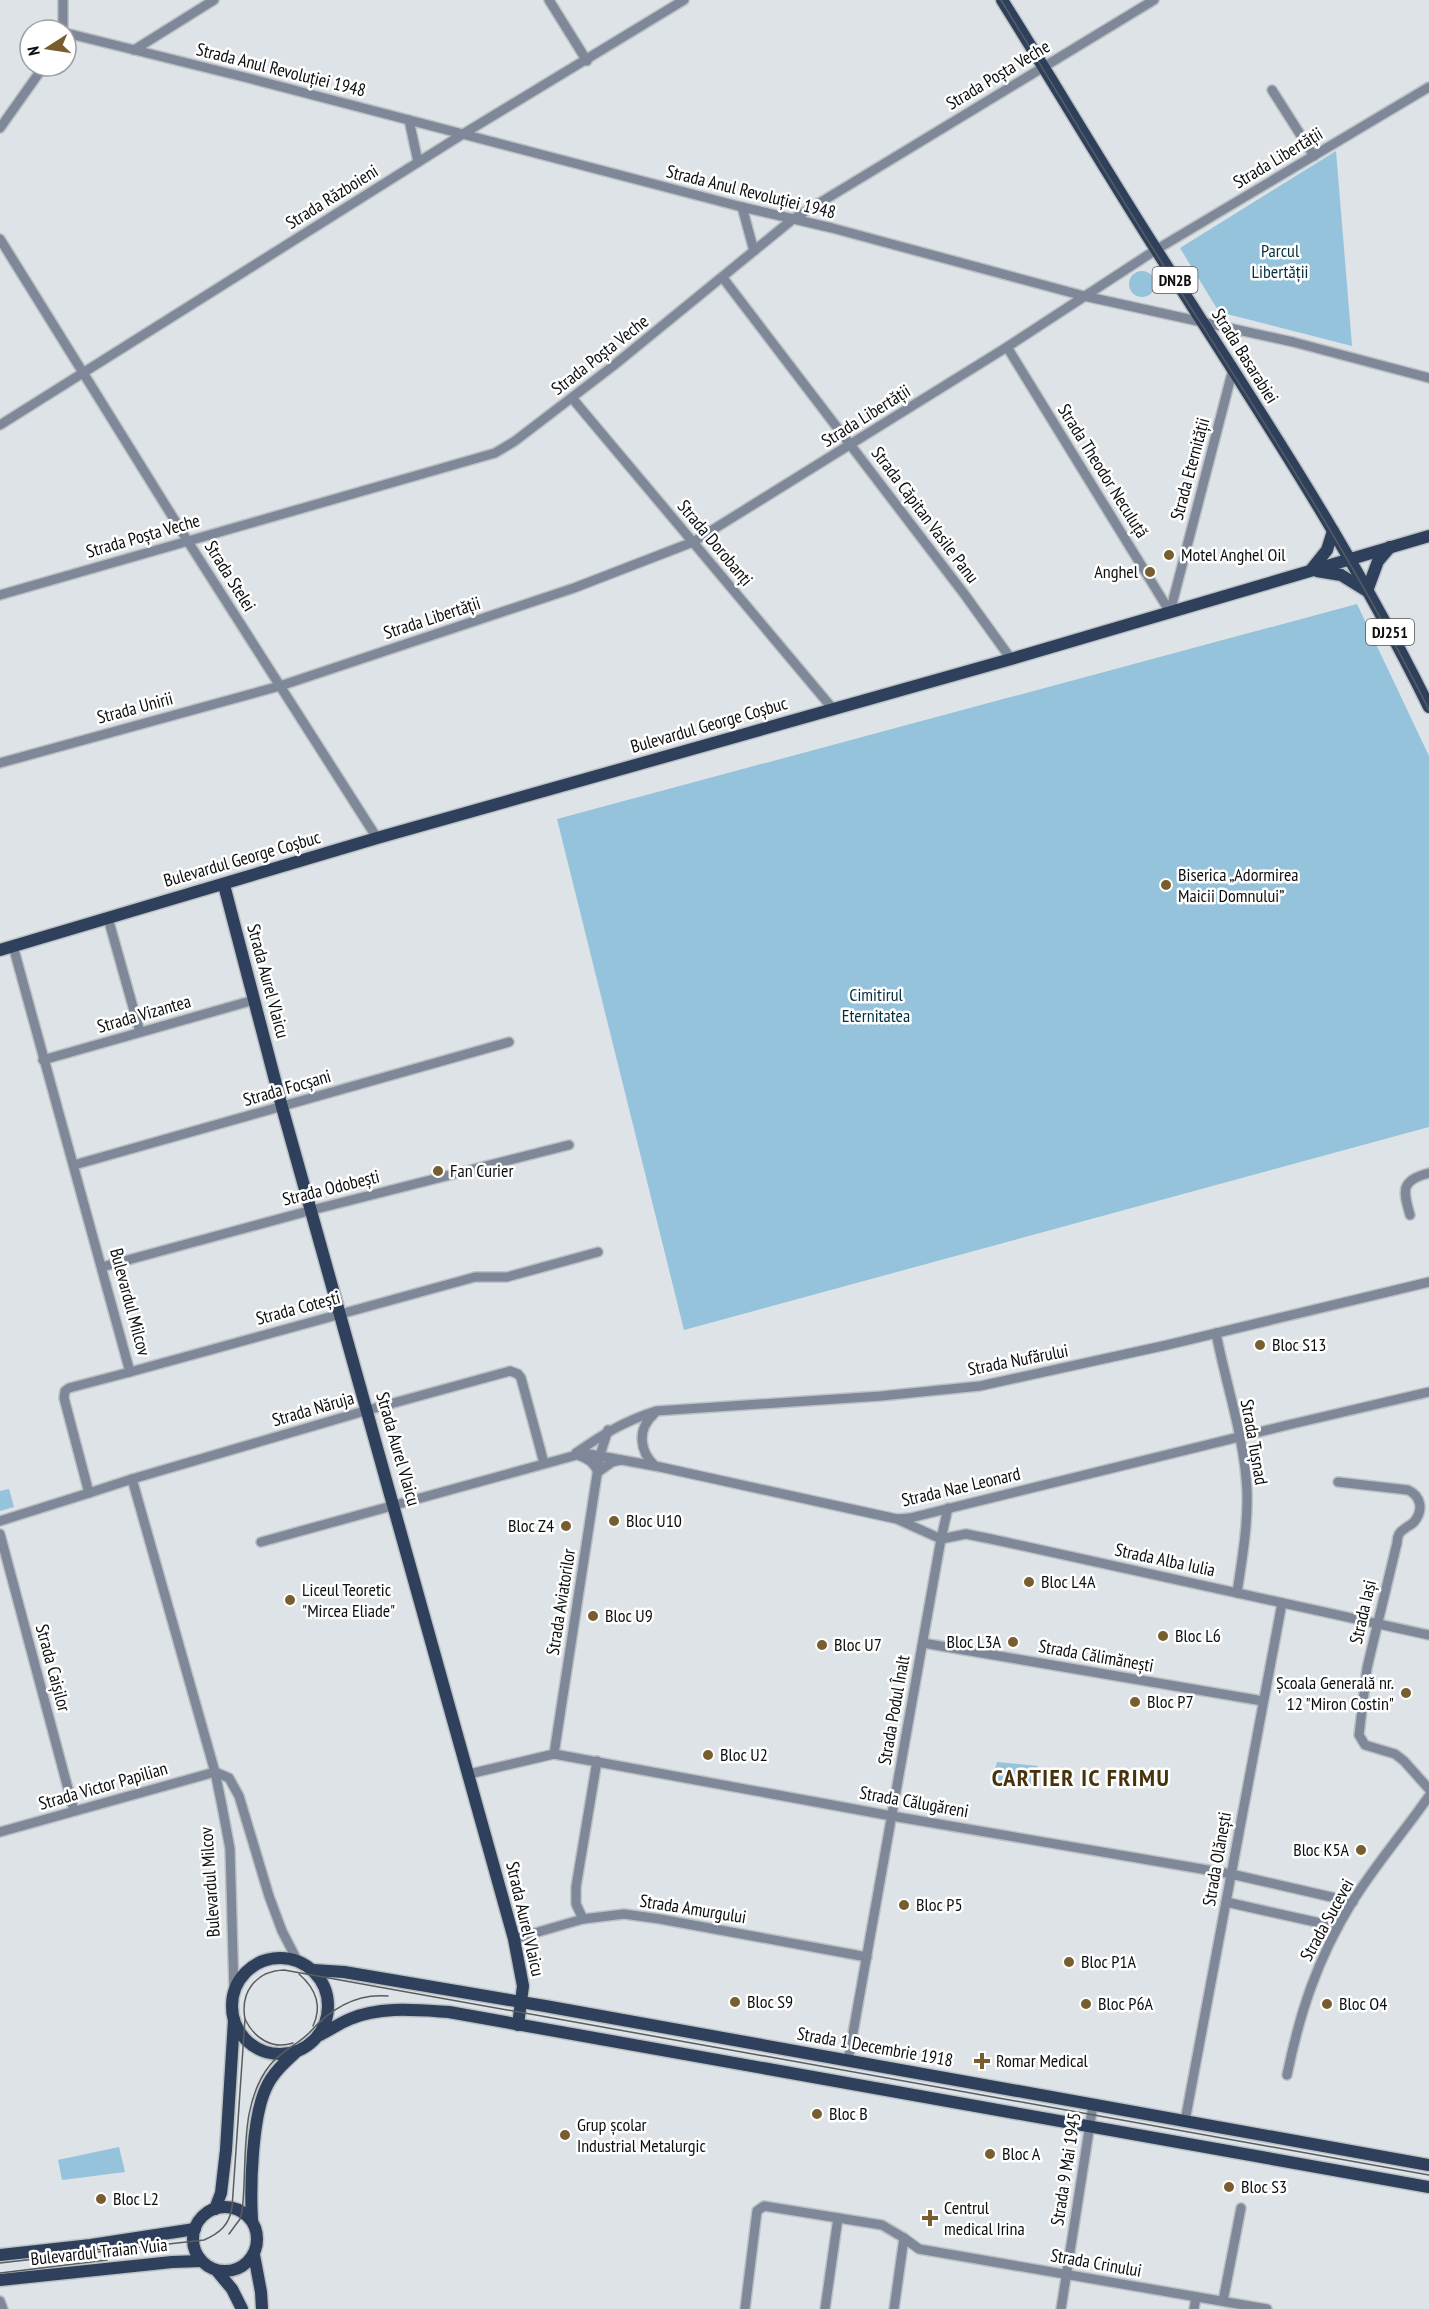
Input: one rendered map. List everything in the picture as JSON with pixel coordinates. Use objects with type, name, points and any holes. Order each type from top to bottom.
[{"type":"main road","name":"Strada Basarabiei","points":[[1002,0],[1333,531],[1408,663],[1429,706]]},
{"type":"main road","points":[[1310,571],[1328,550],[1333,531]]},
{"type":"main road","name":"Bulevardul George Coșbuc","points":[[6,948],[377,838],[1011,659],[1429,536]]},
{"type":"main road","points":[[1310,571],[1341,575],[1367,591],[1378,561],[1390,547]]},
{"type":"main road","name":"Strada Aurel Vlaicu","points":[[224,885],[282,1107],[395,1505],[514,1939],[523,1986],[518,2025]]},
{"type":"main road","points":[[215,2209],[221,2193],[226,2150],[234,2019],[232,2003],[234,1991],[246,1971],[264,1959],[287,1957],[313,1970],[326,1989],[329,2001],[328,2014],[320,2035]]},
{"type":"main road","name":"Strada 1 Decembrie 1918","points":[[313,1970],[344,1972],[522,2002],[1429,2165]]},
{"type":"main road","points":[[262,2309],[254,2255],[258,2237],[252,2220],[251,2204],[259,2109],[266,2087],[278,2068],[320,2035],[351,2018],[384,2012],[414,2010],[449,2012],[1429,2187]]},
{"type":"main road","points":[[234,2019],[243,2036],[259,2049],[279,2055],[295,2053]]},
{"type":"main road","points":[[243,2309],[232,2289],[217,2271],[201,2261],[193,2241],[195,2229],[200,2220],[215,2209],[232,2208],[252,2220]]},
{"type":"main road","name":"Bulevardul Traian Vuia","points":[[0,2255],[91,2245],[195,2229]]},
{"type":"main road","points":[[217,2271],[228,2272],[238,2269],[254,2255]]},
{"type":"main road","name":"Bulevardul Traian Vuia","points":[[0,2280],[201,2261]]},
{"type":"street","points":[[63,0],[64,18]]},
{"type":"street","points":[[134,50],[214,0]]},
{"type":"street","points":[[549,0],[587,61]]},
{"type":"street","name":"Strada Războieni","points":[[0,425],[463,134],[587,61],[673,3],[684,0]]},
{"type":"street","name":"Strada Poșta Veche","points":[[0,595],[495,453],[515,441],[572,398],[793,219],[1044,67],[1141,4],[1154,0]]},
{"type":"street","name":"Strada Anul Revoluției 1948","points":[[78,36],[1084,296],[1202,321],[1429,378]]},
{"type":"street","points":[[0,128],[35,78]]},
{"type":"street","name":"Strada Libertății","points":[[280,686],[574,588],[693,542],[1007,347],[1156,250],[1429,87]]},
{"type":"street","points":[[1272,90],[1314,156]]},
{"type":"street","points":[[409,120],[418,162]]},
{"type":"street","points":[[742,207],[754,252]]},
{"type":"street","name":"Strada Stelei","points":[[0,239],[187,540],[377,838]]},
{"type":"street","name":"Strada Căpitan Vasile Panu","points":[[723,278],[965,595],[1011,659]]},
{"type":"street","name":"Strada Theodor Neculuță","points":[[1007,347],[1170,612]]},
{"type":"street","name":"Strada Eternității","points":[[1170,612],[1233,369]]},
{"type":"street","name":"Strada Dorobanți","points":[[572,398],[833,709]]},
{"type":"street","name":"Strada Unirii","points":[[0,763],[280,686]]},
{"type":"street","points":[[108,918],[140,1032]]},
{"type":"street","name":"Bulevardul Milcov","points":[[6,948],[43,1060],[130,1372],[65,1391],[64,1398],[89,1493]]},
{"type":"street","name":"Strada Vizantea","points":[[43,1060],[254,1000]]},
{"type":"street","name":"Strada Focșani","points":[[74,1166],[509,1042]]},
{"type":"street","name":"Strada Odobești","points":[[102,1267],[312,1210],[570,1145]]},
{"type":"street","points":[[1410,1215],[1405,1198],[1407,1184],[1412,1179],[1429,1173]]},
{"type":"street","name":"Strada Cotești","points":[[130,1372],[475,1277],[507,1277],[598,1252]]},
{"type":"street","name":"Strada Nufărului","points":[[575,1454],[608,1430],[656,1411],[881,1396],[980,1386],[1429,1282]]},
{"type":"street","name":"Strada Tușnad","points":[[1216,1333],[1239,1437],[1247,1493],[1243,1555],[1237,1593]]},
{"type":"street","name":"Strada Năruja","points":[[132,1479],[368,1410],[514,1372],[521,1378],[544,1463]]},
{"type":"street","name":"Strada Nae Leonard","points":[[261,1542],[575,1454],[600,1455],[897,1519],[1429,1392]]},
{"type":"street","points":[[654,1466],[645,1454],[641,1439],[645,1424],[656,1411]]},
{"type":"street","points":[[600,1455],[608,1430]]},
{"type":"street","points":[[575,1454],[588,1459],[598,1472],[612,1462],[622,1460]]},
{"type":"street","name":"Strada Aviatorilor","points":[[554,1754],[600,1455]]},
{"type":"street","points":[[0,1521],[132,1479]]},
{"type":"street","name":"Bulevardul Milcov","points":[[132,1479],[215,1772],[230,1849],[234,1991]]},
{"type":"street","name":"Strada Iași","points":[[1338,1482],[1408,1490],[1414,1493],[1420,1503],[1419,1514],[1414,1522],[1400,1533],[1367,1668],[1359,1735],[1365,1745],[1395,1754],[1429,1789]]},
{"type":"street","name":"Strada Podul Înalt","points":[[848,2061],[948,1508]]},
{"type":"street","points":[[897,1519],[941,1539]]},
{"type":"street","name":"Strada Caișilor","points":[[0,1534],[74,1811]]},
{"type":"street","name":"Strada Alba Iulia","points":[[941,1539],[966,1534],[1429,1635]]},
{"type":"street","name":"Strada Olănești","points":[[1185,2121],[1282,1604]]},
{"type":"street","name":"Strada Călimănești","points":[[923,1643],[1263,1701]]},
{"type":"street","name":"Strada Călugăreni","points":[[469,1774],[554,1754],[892,1816],[1231,1874],[1353,1902]]},
{"type":"street","points":[[583,1919],[576,1904],[576,1887],[597,1761]]},
{"type":"street","points":[[215,1772],[229,1778],[239,1796],[269,1896],[282,1931],[297,1960]]},
{"type":"street","name":"Strada Victor Papilian","points":[[0,1832],[215,1772]]},
{"type":"street","name":"Strada Sucevei","points":[[1287,2075],[1298,2023],[1309,1988],[1338,1927],[1353,1902],[1429,1796]]},
{"type":"street","points":[[1226,1902],[1338,1927]]},
{"type":"street","name":"Strada Amurgului","points":[[514,1939],[583,1919],[624,1914],[867,1957]]},
{"type":"street","name":"Strada 9 Mai 1945","points":[[1061,2309],[1093,2105]]},
{"type":"street","points":[[745,2309],[757,2211],[764,2206],[882,2224],[904,2238],[894,2309]]},
{"type":"street","points":[[1223,2301],[1241,2208]]},
{"type":"street","points":[[825,2309],[838,2218]]},
{"type":"street","name":"Strada Crinului","points":[[904,2238],[919,2249],[1267,2309]]},
{"type":"street","points":[[1194,2309],[1196,2297]]},
{"type":"street","points":[[0,2301],[3,2309]]},
{"type":"green space","name":"Parcul Libertății","points":[[1336,151],[1352,346],[1219,312],[1180,248]]},
{"type":"green space","points":[[1142,271],[1151,275],[1155,284],[1151,293],[1142,297],[1133,293],[1129,284],[1133,275]]},
{"type":"green space","name":"Cimitirul Eternitatea","points":[[1357,604],[1429,756],[1429,1127],[684,1330],[557,819]]},
{"type":"green space","points":[[9,1489],[14,1507],[0,1511],[0,1491]]},
{"type":"green space","points":[[997,1762],[1038,1766],[1032,1786],[992,1782]]},
{"type":"green space","points":[[119,2147],[125,2172],[62,2180],[58,2160]]},
{"type":"tram line","points":[[1001,0],[1137,223],[1333,535],[1399,651],[1429,710]]},
{"type":"tram line","points":[[0,2263],[204,2240],[223,2228],[232,2208],[245,2000],[252,1985],[258,1979],[265,1974],[284,1970],[1429,2175]]},
{"type":"tram line","points":[[299,1974],[316,1997],[317,2011],[313,2026]]},
{"type":"tram line","points":[[229,2234],[240,2219],[242,2212],[246,2136],[253,2098],[270,2065],[344,2004],[365,1997],[388,1996]]},
{"type":"tram line","points":[[245,2019],[253,2032],[264,2041],[278,2045],[293,2043]]},
{"type":"tram line","points":[[0,2273],[107,2260]]},
{"type":"place","name":"Motel Anghel Oil","points":[[1169,555]]},
{"type":"place","name":"Anghel","points":[[1150,572]]},
{"type":"place","name":"Biserica „Adormirea Maicii Domnului”","points":[[1166,885]]},
{"type":"place","name":"Fan Curier","points":[[438,1171]]},
{"type":"place","name":"Bloc S13","points":[[1260,1345]]},
{"type":"place","name":"Bloc U10","points":[[614,1521]]},
{"type":"place","name":"Bloc Z4","points":[[566,1526]]},
{"type":"place","name":"Bloc L4A","points":[[1029,1582]]},
{"type":"place","name":"Liceul Teoretic \"Mircea Eliade\"","points":[[290,1600]]},
{"type":"place","name":"Bloc U9","points":[[593,1616]]},
{"type":"place","name":"Bloc L6","points":[[1163,1636]]},
{"type":"place","name":"Bloc L3A","points":[[1013,1642]]},
{"type":"place","name":"Bloc U7","points":[[822,1645]]},
{"type":"place","name":"Școala Generală nr. 12 \"Miron Costin\"","points":[[1406,1693]]},
{"type":"place","name":"Bloc P7","points":[[1135,1702]]},
{"type":"place","name":"Bloc U2","points":[[708,1755]]},
{"type":"place","name":"Bloc K5A","points":[[1361,1850]]},
{"type":"place","name":"Bloc P5","points":[[904,1905]]},
{"type":"place","name":"Bloc P1A","points":[[1069,1962]]},
{"type":"place","name":"Bloc S9","points":[[735,2002]]},
{"type":"place","name":"Bloc P6A","points":[[1086,2004]]},
{"type":"place","name":"Bloc O4","points":[[1327,2004]]},
{"type":"place","name":"Romar Medical","points":[[982,2061]]},
{"type":"place","name":"Bloc B","points":[[817,2114]]},
{"type":"place","name":"Grup școlar Industrial Metalurgic","points":[[565,2135]]},
{"type":"place","name":"Bloc A","points":[[990,2154]]},
{"type":"place","name":"Bloc S3","points":[[1229,2187]]},
{"type":"place","name":"Bloc L2","points":[[101,2199]]},
{"type":"place","name":"Centrul medical Irina","points":[[930,2218]]},
{"type":"district","name":"CARTIER IC FRIMU","points":[[1081,1778]]}]
